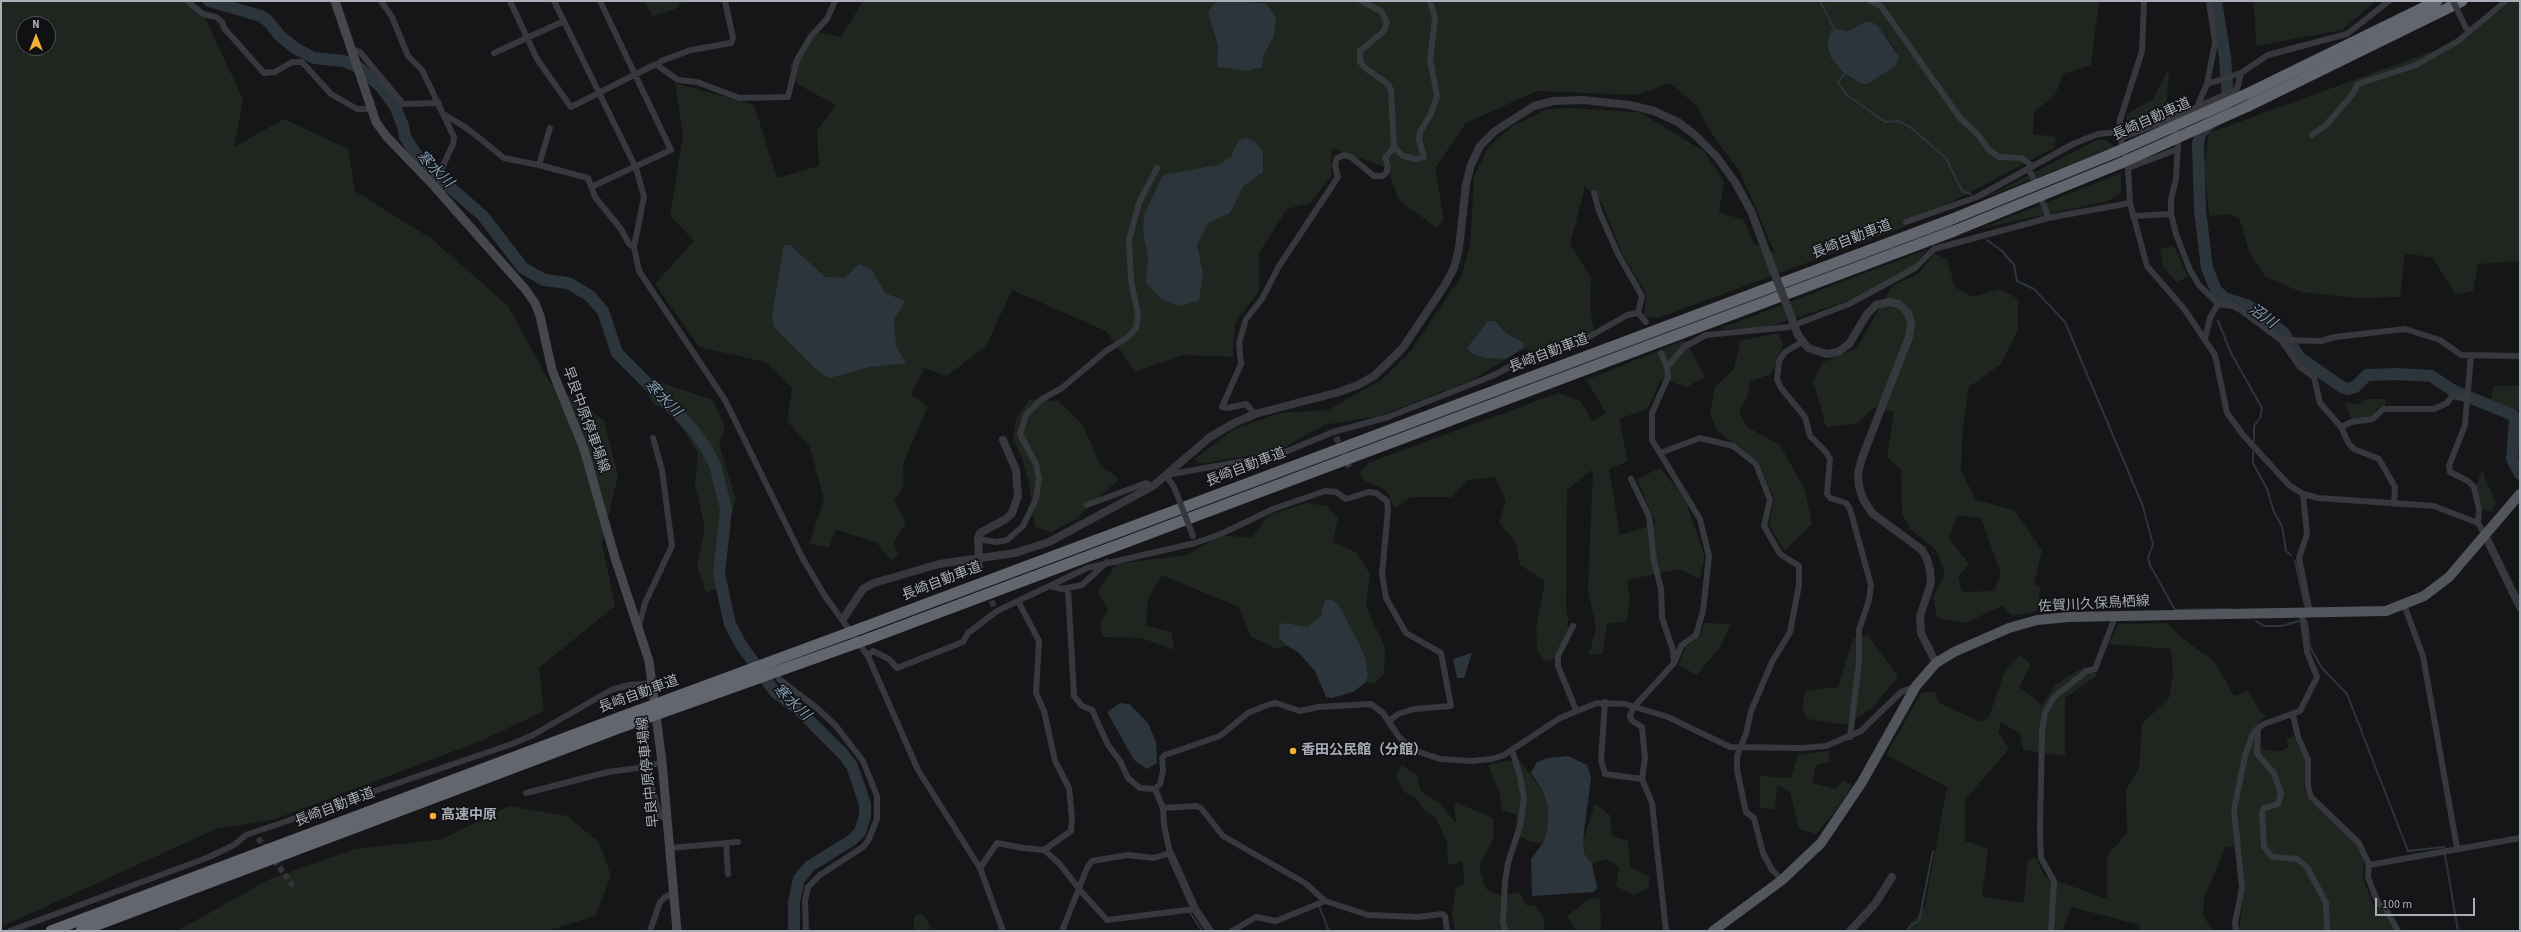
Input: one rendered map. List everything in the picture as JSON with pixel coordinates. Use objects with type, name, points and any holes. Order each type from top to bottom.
[{"type":"highway","name":"長崎自動車道","points":[[81,931],[862,628],[1950,220],[2114,153],[2249,93],[2437,1]]},
{"type":"highway","name":"長崎自動車道","points":[[51,931],[622,722],[868,639],[2124,166],[2462,1]]},
{"type":"main road","name":"早良中原停車場線","points":[[335,1],[370,109],[386,136],[435,183],[535,303],[540,316],[552,370],[584,449],[615,558],[639,626],[654,683],[677,931]]},
{"type":"main road","name":"佐賀川久保鳥栖線","points":[[1713,931],[1782,880],[1821,843],[1835,824],[1916,686],[1936,663],[1972,643],[2009,628],[2037,620],[2115,617],[2365,613],[2386,611],[2424,596],[2448,577],[2520,494]]},
{"type":"street","points":[[187,1],[203,14],[216,17],[222,22],[260,70],[270,74],[292,62],[302,62],[331,94],[357,109],[370,109]]},
{"type":"street","points":[[381,1],[392,17],[408,56],[422,70],[445,115],[454,137],[453,144],[443,169],[435,183]]},
{"type":"street","points":[[510,1],[537,59],[571,107],[634,74],[657,65],[661,61],[691,50],[731,43],[733,38],[725,1]]},
{"type":"street","points":[[554,1],[636,168],[644,205],[634,247],[637,264],[646,284],[725,400],[803,560],[825,596],[843,619],[868,656],[918,770],[980,868],[1003,931]]},
{"type":"street","points":[[593,186],[636,168],[671,150],[600,1]]},
{"type":"street","points":[[657,65],[678,80],[696,82],[739,98],[784,99],[790,94],[797,60],[811,36],[827,19],[835,1]]},
{"type":"street","points":[[1360,1],[1381,11],[1386,19],[1386,28],[1359,55],[1364,67],[1381,78],[1391,91],[1394,147],[1403,156],[1416,159],[1424,156],[1419,140],[1420,132],[1431,114],[1437,96],[1430,64],[1435,18],[1430,1]]},
{"type":"street","points":[[1870,1],[1881,6],[1960,118],[1978,135],[1989,150],[1999,157],[2022,158],[2030,167],[2032,175]]},
{"type":"street","points":[[2144,1],[2142,51],[2122,111],[2120,135],[2130,203],[2147,266],[2185,310],[2205,338],[2217,360],[2227,413],[2244,436],[2289,485],[2303,494],[2318,498],[2434,506],[2478,523],[2485,534],[2520,608]]},
{"type":"street","points":[[2197,107],[2207,84],[2215,42],[2209,1]]},
{"type":"street","points":[[2207,84],[2241,73],[2268,55],[2347,34],[2389,1]]},
{"type":"street","points":[[2453,1],[2468,30]]},
{"type":"street","points":[[2312,135],[2326,125],[2352,95],[2358,84],[2416,65],[2468,30],[2506,1]]},
{"type":"street","points":[[494,53],[564,21]]},
{"type":"street","points":[[350,50],[360,52],[403,104],[438,103]]},
{"type":"street","points":[[1906,222],[1977,197],[2030,167],[2098,134],[2120,135],[2171,119],[2233,91],[2240,85],[2241,73]]},
{"type":"street","points":[[843,619],[863,589],[874,583],[939,564],[1015,553],[1050,542],[1153,486],[1210,437],[1255,414],[1358,385],[1390,363],[1402,349],[1445,285],[1454,268],[1459,250],[1466,184],[1471,165],[1480,146],[1495,131],[1534,106],[1554,101],[1606,103],[1654,111],[1678,122],[1711,151],[1735,182],[1751,211],[1802,342],[1818,352],[1827,354],[1838,352],[1849,344],[1867,314],[1876,305],[1889,302],[1899,304],[1908,313],[1911,323],[1909,336],[1862,458],[1858,473],[1859,486],[1863,499],[1872,513],[1922,550],[1927,559],[1931,583],[1920,616],[1921,633],[1936,663]]},
{"type":"street","points":[[445,115],[504,158],[582,175],[588,178],[593,186],[595,197],[621,229],[629,244],[634,247]]},
{"type":"street","points":[[2171,119],[2178,142],[2176,179],[2171,214],[2179,245],[2190,270],[2199,285],[2218,304],[2233,306],[2242,311],[2281,340],[2300,367],[2314,377],[2320,403],[2341,427],[2349,444],[2354,449],[2379,459],[2395,487],[2394,504]]},
{"type":"street","points":[[539,165],[550,128]]},
{"type":"street","points":[[1255,414],[1246,404],[1227,408],[1222,407],[1241,364],[1239,343],[1246,319],[1262,299],[1279,266],[1338,177],[1335,165],[1337,158],[1344,154],[1351,157],[1374,176],[1382,176],[1386,173],[1388,166],[1385,158],[1394,147]]},
{"type":"street","points":[[2124,166],[2178,149]]},
{"type":"street","points":[[978,539],[996,542],[1007,540],[1023,526],[1036,499],[1039,479],[1036,464],[1020,434],[1026,415],[1042,399],[1062,388],[1106,351],[1128,337],[1136,328],[1138,314],[1131,280],[1129,240],[1139,203],[1157,168]]},
{"type":"street","points":[[1594,193],[1599,211],[1618,254],[1642,296],[1638,313]]},
{"type":"street","points":[[1667,367],[1684,347],[1706,335],[1726,335],[1793,322],[1849,304],[1915,268],[1934,248],[2048,218],[2130,203]]},
{"type":"street","points":[[2045,208],[2048,218]]},
{"type":"street","points":[[2133,216],[2171,214]]},
{"type":"street","points":[[2205,338],[2210,318],[2218,304]]},
{"type":"street","points":[[1166,475],[1278,455],[1388,418],[1492,376],[1521,361],[1575,346],[1627,315],[1638,313]]},
{"type":"street","points":[[1638,313],[1646,322]]},
{"type":"street","points":[[2281,340],[2321,341],[2405,329],[2440,340],[2461,355],[2520,356]]},
{"type":"street","points":[[1802,342],[1785,352],[1779,361],[1778,379],[1781,388],[1805,417],[1812,439],[1826,452],[1830,459],[1827,494],[1830,498],[1846,503],[1850,509],[1871,585],[1859,630],[1858,662],[1850,737]]},
{"type":"street","points":[[1661,353],[1667,367],[1667,380],[1651,418],[1652,440],[1700,519],[1709,556],[1701,622],[1696,636],[1682,645],[1674,663],[1634,707],[1630,715],[1631,720],[1642,728],[1645,758],[1642,779],[1652,803],[1666,931]]},
{"type":"street","points":[[2471,355],[2462,436],[2450,466],[2450,472],[2468,481],[2474,487],[2479,509],[2478,523]]},
{"type":"street","points":[[2341,427],[2351,422],[2373,419],[2383,409],[2434,409],[2447,403],[2452,396],[2467,400]]},
{"type":"street","points":[[639,626],[645,603],[672,546],[662,470],[653,438]]},
{"type":"street","points":[[1660,453],[1700,438],[1733,446],[1756,464],[1770,500],[1764,526],[1780,554],[1799,566],[1799,585],[1790,632],[1772,662],[1751,711],[1737,756],[1737,770],[1746,812],[1754,818],[1763,853],[1772,870],[1782,880]]},
{"type":"street","points":[[980,570],[978,539],[980,533],[1006,519],[1012,513],[1018,496],[1016,470],[1003,440]]},
{"type":"street","points":[[1166,475],[1174,487],[1194,539]]},
{"type":"street","points":[[1631,479],[1650,516],[1654,561],[1661,589],[1662,618],[1673,650],[1674,663]]},
{"type":"street","points":[[1087,505],[1146,483],[1153,486]]},
{"type":"street","points":[[868,656],[873,651],[889,659],[898,668],[963,642],[968,633],[996,610],[1088,568],[1194,539],[1221,534],[1273,509],[1325,491],[1336,492],[1346,499],[1369,492],[1376,493],[1387,501],[1382,574],[1386,598],[1406,633],[1441,653],[1451,706],[1414,709],[1398,714],[1389,721]]},
{"type":"street","points":[[2236,931],[2235,923],[2242,888],[2234,810],[2245,756],[2252,736],[2258,728],[2264,724],[2293,715],[2300,711],[2305,704],[2317,676],[2307,652],[2306,613],[2299,558],[2307,534],[2303,494]]},
{"type":"street","points":[[1050,586],[1068,588],[1088,582],[1108,562]]},
{"type":"street","points":[[1068,588],[1074,696],[1082,706],[1092,710],[1108,745],[1131,782],[1140,788],[1155,788],[1163,779],[1162,758],[1165,754],[1220,736],[1248,713],[1276,703],[1300,711],[1318,707],[1371,704],[1379,708],[1404,743],[1430,758],[1484,761],[1498,758],[1541,729],[1576,710],[1590,704],[1605,702],[1634,707],[1668,717],[1730,747],[1814,748],[1850,737],[1861,730],[1901,692],[1916,686]]},
{"type":"street","points":[[1018,601],[1039,641],[1036,693],[1044,711],[1056,761],[1069,788],[1072,818],[1071,831],[1044,850]]},
{"type":"street","points":[[2404,605],[2423,656],[2457,848]]},
{"type":"street","points":[[2051,931],[2054,881],[2041,858],[2040,829],[2042,740],[2045,713],[2054,697],[2087,671],[2095,669],[2115,617]]},
{"type":"street","points":[[1573,626],[1558,656],[1558,666],[1576,710]]},
{"type":"street","points":[[779,679],[836,726],[864,761],[872,778],[877,796],[877,819],[868,841],[859,850],[820,875],[808,887],[805,900],[806,931]]},
{"type":"street","points":[[10,931],[209,857],[254,832],[302,818],[384,787],[512,744],[533,735],[611,690],[629,685],[654,683]]},
{"type":"street","points":[[1605,702],[1601,760],[1604,774],[1642,779]]},
{"type":"street","points":[[2293,715],[2298,737],[2308,760],[2308,786],[2311,797],[2349,832],[2365,853],[2369,864],[2368,877],[2376,898],[2379,904],[2385,908],[2398,931]]},
{"type":"street","points":[[2258,728],[2257,754],[2274,773],[2281,794],[2278,804],[2264,808],[2262,812],[2264,847],[2272,857],[2297,859],[2307,867],[2326,903],[2327,931]]},
{"type":"street","points":[[1505,931],[1503,922],[1505,882],[1508,863],[1520,826],[1524,800],[1520,776],[1512,750]]},
{"type":"street","points":[[526,793],[608,772],[646,767],[662,762]]},
{"type":"street","points":[[646,767],[660,816],[667,818]]},
{"type":"street","points":[[1155,788],[1163,808],[1164,824],[1170,853],[1195,909],[1210,931]]},
{"type":"street","points":[[1163,808],[1196,806],[1201,808],[1223,836],[1305,883],[1325,901],[1368,915],[1418,917],[1442,914],[1445,916],[1447,931]]},
{"type":"street","points":[[254,832],[258,838]]},
{"type":"street","points":[[2369,864],[2520,838]]},
{"type":"street","points":[[670,848],[738,842]]},
{"type":"street","points":[[980,868],[997,842],[1023,848],[1044,850],[1060,863],[1079,889],[1108,920],[1195,909]]},
{"type":"street","points":[[726,843],[728,874]]},
{"type":"street","points":[[1062,931],[1089,864],[1097,859],[1128,855],[1149,858],[1170,853]]},
{"type":"street","points":[[1850,931],[1875,904],[1892,877]]},
{"type":"street","points":[[650,931],[660,902],[664,897],[674,893]]},
{"type":"street","points":[[1232,931],[1256,917],[1276,921],[1325,901]]},
{"type":"shaded area","points":[[1,1],[193,1],[206,20],[243,99],[234,147],[284,119],[348,149],[355,191],[432,239],[508,306],[550,383],[604,420],[618,475],[602,544],[615,606],[539,668],[544,711],[483,740],[276,819],[216,829],[3,926]]},
{"type":"shaded area","points":[[644,1],[684,1],[675,9],[652,16]]},
{"type":"shaded area","points":[[863,1],[1223,1],[1214,3],[1266,3],[1257,1],[2099,1],[2091,65],[2063,74],[2055,95],[2034,112],[2033,134],[2056,137],[2054,148],[1904,227],[1658,318],[1644,317],[1646,293],[1622,253],[1602,203],[1585,187],[1570,244],[1591,277],[1590,308],[1594,331],[1572,342],[1537,352],[1524,348],[1522,342],[1507,334],[1495,321],[1472,354],[1485,358],[1506,359],[1472,380],[1379,416],[1324,425],[1278,451],[1200,464],[1195,459],[1232,430],[1279,413],[1328,410],[1381,380],[1411,351],[1462,275],[1470,245],[1474,176],[1488,148],[1512,126],[1548,109],[1570,108],[1639,112],[1704,151],[1724,182],[1719,212],[1744,220],[1754,244],[1775,253],[1740,172],[1710,131],[1697,106],[1670,83],[1637,95],[1537,91],[1466,123],[1435,168],[1444,220],[1437,228],[1399,200],[1387,168],[1332,148],[1331,177],[1310,203],[1287,209],[1259,253],[1259,291],[1235,323],[1233,357],[1183,355],[1135,372],[1106,331],[1012,290],[986,346],[947,376],[924,368],[911,395],[928,406],[903,464],[904,485],[894,500],[906,523],[894,542],[898,555],[891,560],[876,542],[836,530],[829,547],[809,544],[824,499],[810,447],[787,421],[792,388],[765,362],[699,347],[655,284],[694,241],[670,216],[683,136],[675,83],[754,105],[777,178],[819,166],[817,130],[836,105],[797,84],[790,66],[814,31],[841,37]],"holes":[[[1867,22],[1879,27],[1897,52],[1845,73],[1831,58],[1828,51],[1827,46],[1833,30],[1838,29],[1848,31]]]},
{"type":"shaded area","points":[[1223,1],[1266,3],[1276,18],[1274,36],[1264,54],[1262,67],[1247,71],[1217,67],[1218,46],[1208,12],[1214,3]]},
{"type":"shaded area","points":[[2254,1],[2376,1],[2342,30],[2256,46]]},
{"type":"shaded area","points":[[2512,1],[2520,1],[2520,261],[2478,264],[2473,291],[2456,295],[2433,258],[2405,253],[2400,297],[2354,298],[2301,292],[2266,277],[2249,252],[2240,220],[2231,214],[2209,216],[2204,166],[2209,133],[2463,40]]},
{"type":"shaded area","points":[[1865,22],[1872,22],[1879,27],[1899,57],[1896,65],[1868,84],[1862,84],[1843,72],[1831,58],[1827,46],[1831,31],[1838,29],[1848,31]]},
{"type":"shaded area","points":[[2169,68],[2166,117],[2135,131],[2127,128],[2127,114],[2153,99]]},
{"type":"shaded area","points":[[1245,138],[1254,141],[1263,151],[1263,172],[1243,186],[1230,213],[1209,222],[1197,245],[1203,273],[1199,301],[1178,306],[1160,298],[1146,283],[1148,256],[1143,232],[1144,215],[1162,177],[1166,174],[1218,165],[1231,157],[1238,141]]},
{"type":"shaded area","points":[[2097,140],[2106,140],[2115,147],[1984,198]]},
{"type":"shaded area","points":[[2121,173],[2121,192],[2108,201],[1979,229]]},
{"type":"shaded area","points":[[784,245],[790,245],[825,277],[845,278],[859,264],[872,270],[885,293],[905,301],[894,320],[896,346],[906,363],[869,367],[830,378],[821,374],[774,327],[772,316]]},
{"type":"shaded area","points":[[2174,246],[2188,277],[2176,282],[2163,266],[2160,249]]},
{"type":"shaded area","points":[[1928,249],[1910,269],[1844,302],[1763,328],[1719,329]]},
{"type":"shaded area","points":[[1934,254],[1947,259],[1955,287],[1972,297],[2000,289],[2018,299],[2018,330],[2001,364],[1969,387],[1963,425],[1961,471],[1976,500],[2014,510],[2042,550],[2034,584],[2040,588],[2038,611],[2013,616],[2002,606],[1965,623],[1937,618],[1933,597],[1945,573],[1936,550],[1910,529],[1902,513],[1901,470],[1887,457],[1894,412],[1873,408],[1858,423],[1826,427],[1813,381],[1823,362],[1857,348],[1892,286],[1919,273]],"holes":[[[1957,516],[1981,518],[2001,574],[1994,591],[1962,592],[1958,577],[1969,564],[1949,538]]]},
{"type":"shaded area","points":[[1488,321],[1495,321],[1507,334],[1523,342],[1524,348],[1506,359],[1485,358],[1472,354],[1467,348]]},
{"type":"shaded area","points":[[1778,333],[1783,344],[1771,374],[1751,381],[1747,398],[1739,411],[1747,427],[1780,445],[1805,490],[1812,524],[1784,551],[1769,524],[1774,499],[1759,463],[1717,431],[1710,413],[1715,387],[1734,369],[1740,341]]},
{"type":"shaded area","points":[[1685,340],[1705,377],[1687,387],[1661,379],[1648,409],[1619,419],[1628,461],[1609,469],[1620,535],[1656,524],[1637,479],[1660,468],[1684,497],[1705,557],[1699,579],[1680,569],[1627,580],[1630,599],[1627,621],[1607,624],[1603,654],[1589,654],[1596,629],[1588,590],[1593,469],[1567,490],[1566,606],[1569,629],[1555,658],[1546,662],[1537,650],[1536,629],[1545,581],[1520,565],[1516,543],[1499,522],[1506,501],[1495,477],[1468,480],[1452,497],[1411,497],[1395,509],[1386,490],[1363,480],[1360,472],[1368,463],[1558,393],[1580,401],[1593,421],[1606,413],[1586,380]]},
{"type":"shaded area","points":[[659,382],[713,400],[725,427],[719,444],[736,499],[715,568],[716,589],[706,592],[697,566],[705,528],[695,485],[698,453],[672,412],[653,404],[647,392]]},
{"type":"shaded area","points":[[2493,386],[2520,386],[2520,408],[2516,412],[2491,400]]},
{"type":"shaded area","points":[[1030,399],[1059,401],[1083,425],[1100,465],[1119,479],[1075,520],[1052,532],[1035,527],[1029,482],[1022,458],[1013,439],[1016,419]]},
{"type":"shaded area","points":[[2366,399],[2386,399],[2385,406],[2378,408],[2372,417],[2352,420],[2345,403],[2361,404]]},
{"type":"shaded area","points":[[2482,470],[2496,503],[2491,512],[2482,509],[2476,486]]},
{"type":"shaded area","points":[[1307,503],[1327,506],[1338,518],[1333,542],[1357,553],[1370,574],[1366,607],[1385,647],[1384,674],[1374,684],[1366,682],[1368,675],[1366,660],[1346,618],[1324,601],[1321,616],[1307,627],[1286,623],[1279,638],[1287,646],[1277,649],[1250,636],[1239,607],[1162,575],[1148,599],[1146,626],[1171,632],[1175,650],[1142,638],[1103,637],[1100,625],[1108,609],[1098,592],[1116,564],[1187,555],[1219,536],[1252,537],[1269,515]]},
{"type":"shaded area","points":[[1331,599],[1339,606],[1358,641],[1366,660],[1368,675],[1366,682],[1353,692],[1332,698],[1326,697],[1315,671],[1298,652],[1287,646],[1279,638],[1279,625],[1286,623],[1307,627],[1321,616],[1324,601]]},
{"type":"shaded area","points":[[1704,623],[1731,624],[1720,647],[1697,675],[1678,665],[1686,647],[1700,635]]},
{"type":"shaded area","points":[[2167,623],[2186,641],[2215,662],[2234,696],[2247,691],[2265,717],[2257,724],[2254,743],[2265,750],[2281,751],[2288,747],[2287,739],[2294,736],[2305,761],[2306,777],[2304,788],[2309,800],[2347,833],[2360,848],[2364,859],[2363,877],[2372,904],[2383,910],[2395,931],[2239,931],[2244,887],[2241,848],[2226,847],[2204,898],[2203,916],[2214,931],[2139,931],[2140,925],[2071,907],[2062,931],[1905,931],[1925,906],[1947,787],[1886,755],[1921,693],[1936,692],[1939,703],[1981,722],[1989,717],[2005,670],[2020,655],[2031,664],[2019,687],[2042,705],[2056,684],[2084,667],[2098,675],[2065,698],[2065,756],[2023,750],[2020,734],[2001,722],[1998,732],[2009,749],[1965,800],[1965,841],[1988,848],[1982,897],[2024,903],[2027,863],[2035,856],[2044,876],[2107,899],[2107,856],[2127,833],[2126,790],[2139,768],[2142,724],[2169,698],[2173,674],[2171,649],[2108,644],[2119,624]]},
{"type":"shaded area","points":[[1868,635],[1898,677],[1872,708],[1845,725],[1808,719],[1802,709],[1805,691],[1838,687],[1853,639]]},
{"type":"shaded area","points":[[1472,653],[1464,678],[1457,678],[1453,659]]},
{"type":"shaded area","points":[[1120,703],[1129,704],[1148,723],[1156,742],[1157,763],[1147,769],[1134,760],[1107,712]]},
{"type":"shaded area","points":[[1829,751],[1829,762],[1815,766],[1813,783],[1835,789],[1844,780],[1852,786],[1835,812],[1816,834],[1799,829],[1790,792],[1777,785],[1775,809],[1760,808],[1760,776],[1791,778],[1798,755]]},
{"type":"shaded area","points":[[1568,756],[1587,765],[1591,777],[1583,840],[1584,853],[1592,864],[1597,887],[1594,892],[1532,896],[1531,859],[1543,843],[1547,831],[1548,808],[1543,791],[1531,773],[1537,762],[1548,758]]},
{"type":"shaded area","points":[[1519,759],[1543,792],[1548,808],[1547,831],[1543,844],[1529,841],[1515,834],[1517,815],[1502,810],[1499,792],[1488,765]]},
{"type":"shaded area","points":[[1402,765],[1417,775],[1421,791],[1440,804],[1456,823],[1454,802],[1493,818],[1494,838],[1479,866],[1486,889],[1502,896],[1520,892],[1525,905],[1534,905],[1545,919],[1543,931],[1455,931],[1452,913],[1456,888],[1465,883],[1462,861],[1448,865],[1447,843],[1435,816],[1427,813],[1415,797],[1404,792],[1396,775]]},
{"type":"shaded area","points":[[1595,804],[1610,815],[1612,836],[1628,841],[1630,866],[1649,877],[1649,888],[1634,895],[1616,886],[1619,867],[1606,859],[1592,864],[1584,853],[1583,840]]},
{"type":"shaded area","points":[[509,806],[567,816],[599,842],[611,876],[595,916],[546,931],[177,931],[270,879],[355,849],[443,839]]},
{"type":"shaded area","points":[[1600,898],[1601,931],[1577,931],[1567,916],[1589,899]]},
{"type":"shaded area","points":[[921,913],[930,924],[929,931],[914,931],[914,917]]},
{"type":"waterway","name":"寒水川","points":[[209,1],[261,16],[268,21],[280,36],[295,48],[314,58],[344,61],[358,67],[380,86],[395,106],[403,126],[405,137],[427,167],[483,216],[523,268],[544,280],[568,283],[590,296],[603,311],[617,353],[691,427],[706,448],[715,465],[726,509],[719,574],[730,624],[741,645],[775,692],[797,708],[844,755],[852,766],[865,804],[865,816],[860,832],[852,840],[810,866],[799,879],[794,902],[794,931]]},
{"type":"waterway","points":[[1820,1],[1836,32]]},
{"type":"waterway","name":"沼川","points":[[2216,1],[2225,57],[2228,99],[2218,115],[2200,134],[2198,144],[2200,210],[2207,268],[2216,290],[2224,298],[2249,306],[2283,332],[2300,358],[2342,387],[2348,389],[2355,387],[2367,375],[2397,374],[2431,376],[2454,391],[2513,415],[2515,420],[2512,459],[2520,474]]},
{"type":"waterway","points":[[1845,73],[1838,83],[1847,95],[1885,122],[1899,121],[1910,127],[1946,158],[1962,191],[1971,194]]},
{"type":"waterway","points":[[1987,240],[2002,251],[2014,265],[2017,281],[2034,289],[2065,322],[2142,504],[2153,544],[2148,558],[2150,565],[2175,610],[2230,609]]},
{"type":"waterway","points":[[2218,321],[2231,353],[2262,408],[2260,418],[2254,426],[2254,441]]},
{"type":"waterway","points":[[2253,452],[2253,463],[2267,489],[2274,512],[2282,526],[2286,551],[2291,555]]},
{"type":"waterway","points":[[2295,561],[2305,606]]},
{"type":"waterway","points":[[2256,621],[2264,626],[2281,626],[2299,621]]},
{"type":"waterway","points":[[2307,621],[2310,647],[2322,668],[2347,694],[2408,851],[2444,847]]},
{"type":"waterway","points":[[1907,931],[1911,925],[1919,921],[1933,851]]},
{"type":"waterway","points":[[2445,855],[2458,931]]},
{"type":"waterway","points":[[1319,906],[1329,931]]},
{"type":"waterway","points":[[1189,911],[1202,931]]},
{"type":"tunnel","points":[[2032,175],[2045,208]]},
{"type":"tunnel","points":[[1336,437],[1350,469]]},
{"type":"tunnel","points":[[989,592],[994,608]]},
{"type":"tunnel","points":[[258,838],[293,886]]},
{"type":"place","name":"香田公民館（分館）","points":[[1293,751]]},
{"type":"place","name":"高速中原","points":[[433,816]]}]
